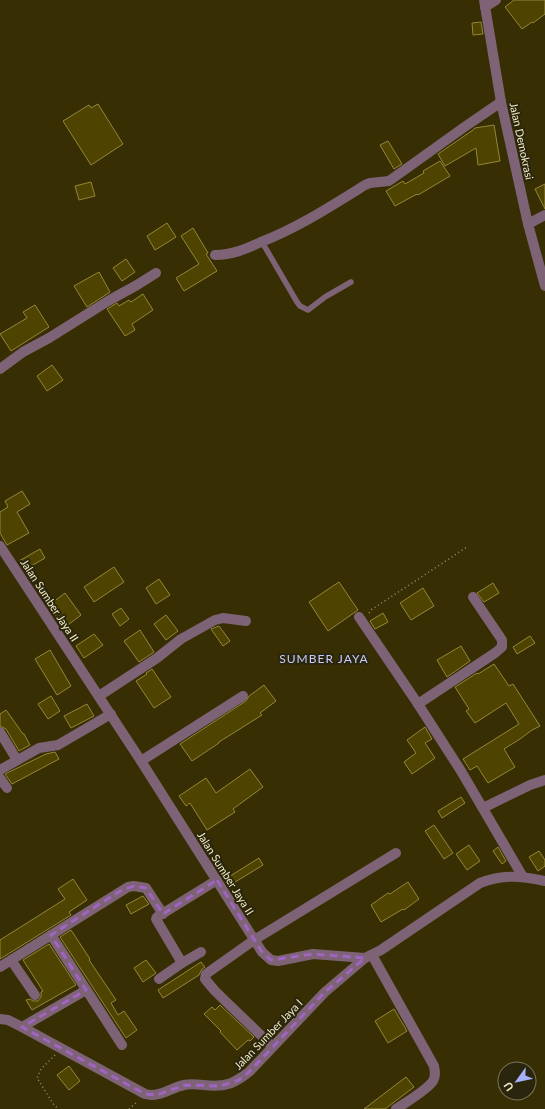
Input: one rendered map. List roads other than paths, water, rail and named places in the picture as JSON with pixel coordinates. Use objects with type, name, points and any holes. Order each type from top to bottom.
[{"type":"street","points":[[485,4],[496,0]]},
{"type":"street","name":"Jalan Demokrasi","points":[[485,4],[501,102],[528,224],[545,286]]},
{"type":"street","points":[[215,255],[234,253],[282,234],[307,221],[365,185],[388,181],[501,102]]},
{"type":"street","points":[[528,224],[545,215]]},
{"type":"street","points":[[0,369],[24,352],[108,301],[137,286],[156,273]]},
{"type":"street","name":"Jalan Sumber Jaya II","points":[[0,546],[111,714],[262,952],[271,960],[278,961],[313,954],[369,956]]},
{"type":"street","points":[[418,704],[502,647],[502,640],[473,597]]},
{"type":"street","points":[[99,696],[157,658],[181,639],[214,620],[224,618],[246,621]]},
{"type":"street","points":[[360,619],[418,704],[483,808],[523,876]]},
{"type":"street","points":[[141,761],[243,696]]},
{"type":"street","points":[[0,770],[39,748],[58,745],[111,714]]},
{"type":"street","points":[[0,732],[17,760]]},
{"type":"street","points":[[0,778],[7,788]]},
{"type":"street","points":[[483,808],[538,781],[545,780]]},
{"type":"street","points":[[272,1046],[215,991],[205,977],[206,974],[254,940],[396,852]]},
{"type":"street","points":[[401,1108],[433,1082],[436,1074],[434,1066],[369,956],[480,883],[492,878],[523,876],[545,881]]},
{"type":"street","points":[[182,962],[157,922],[157,917],[217,880]]},
{"type":"street","points":[[0,967],[128,887],[134,886],[146,888],[163,914]]},
{"type":"street","points":[[51,935],[122,1045]]},
{"type":"street","points":[[159,978],[182,962],[201,952]]},
{"type":"street","name":"Jalan Sumber Jaya I","points":[[0,1019],[8,1020],[22,1027],[150,1096],[185,1085],[220,1086],[239,1080],[249,1072],[272,1046],[325,992],[369,956]]},
{"type":"street","points":[[11,960],[35,995]]},
{"type":"street","points":[[22,1027],[86,990]]},
{"type":"lane","points":[[262,242],[296,302],[305,309],[308,310],[325,297],[351,282]]},
{"type":"district","name":"SUMBER JAYA","points":[[324,658]]}]
